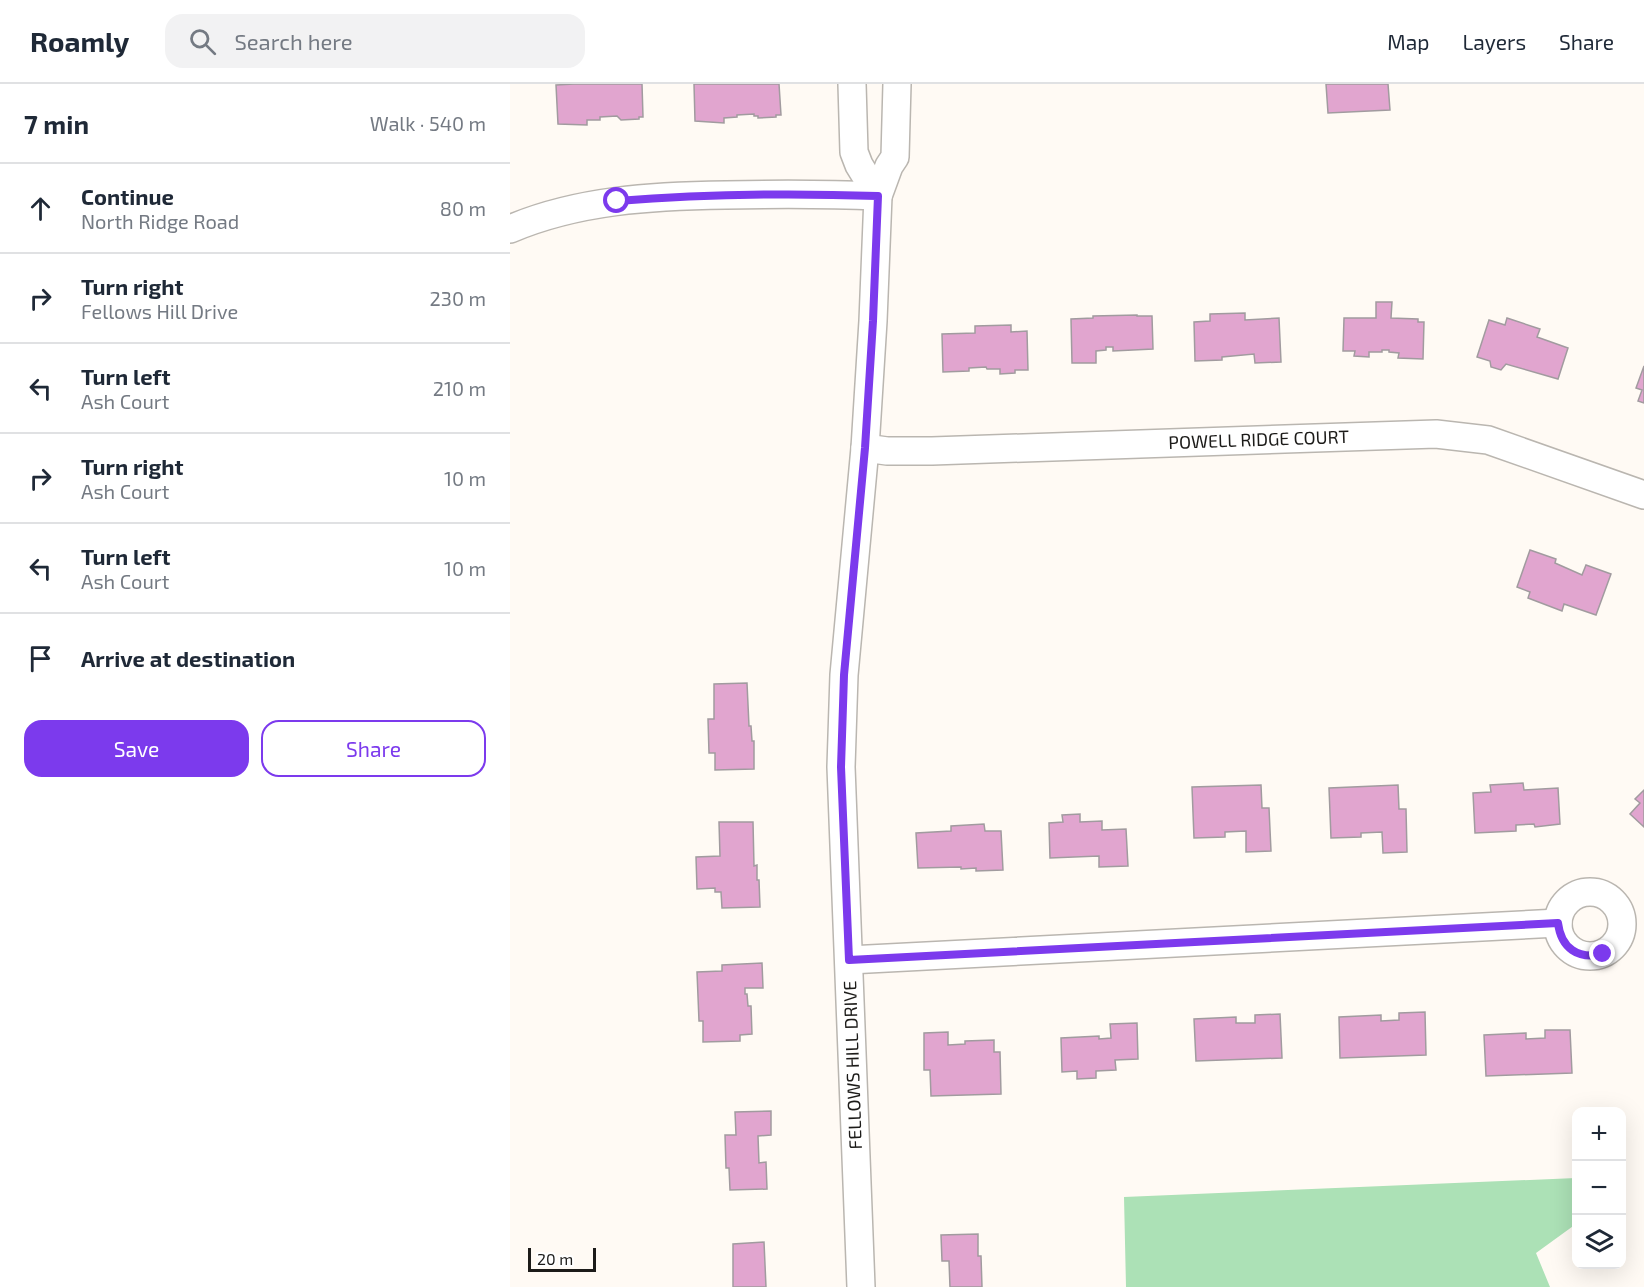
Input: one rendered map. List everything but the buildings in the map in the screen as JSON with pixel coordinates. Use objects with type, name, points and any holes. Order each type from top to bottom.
[{"type":"street","points":[[852,84],[854,152],[859,165],[878,196]]},
{"type":"street","name":"FELLOWS HILL DRIVE","points":[[861,1287],[841,756],[844,675],[865,448],[878,196],[889,166],[895,157],[897,84]]},
{"type":"street","points":[[510,229],[554,213],[617,201],[686,196],[806,194],[878,196]]},
{"type":"street","name":"POWELL RIDGE COURT","points":[[865,448],[887,451],[932,451],[1436,435],[1488,440],[1644,495]]},
{"type":"street","points":[[849,960],[1558,923]]},
{"type":"green space","points":[[1572,1178],[1572,1227],[1536,1253],[1550,1287],[1126,1287],[1124,1197]]},
{"type":"route","points":[[617,201],[686,196],[806,194],[878,196],[865,448],[844,675],[841,767],[849,960],[1558,923],[1559,934],[1564,944],[1572,951],[1582,956],[1592,957],[1603,954]]}]
